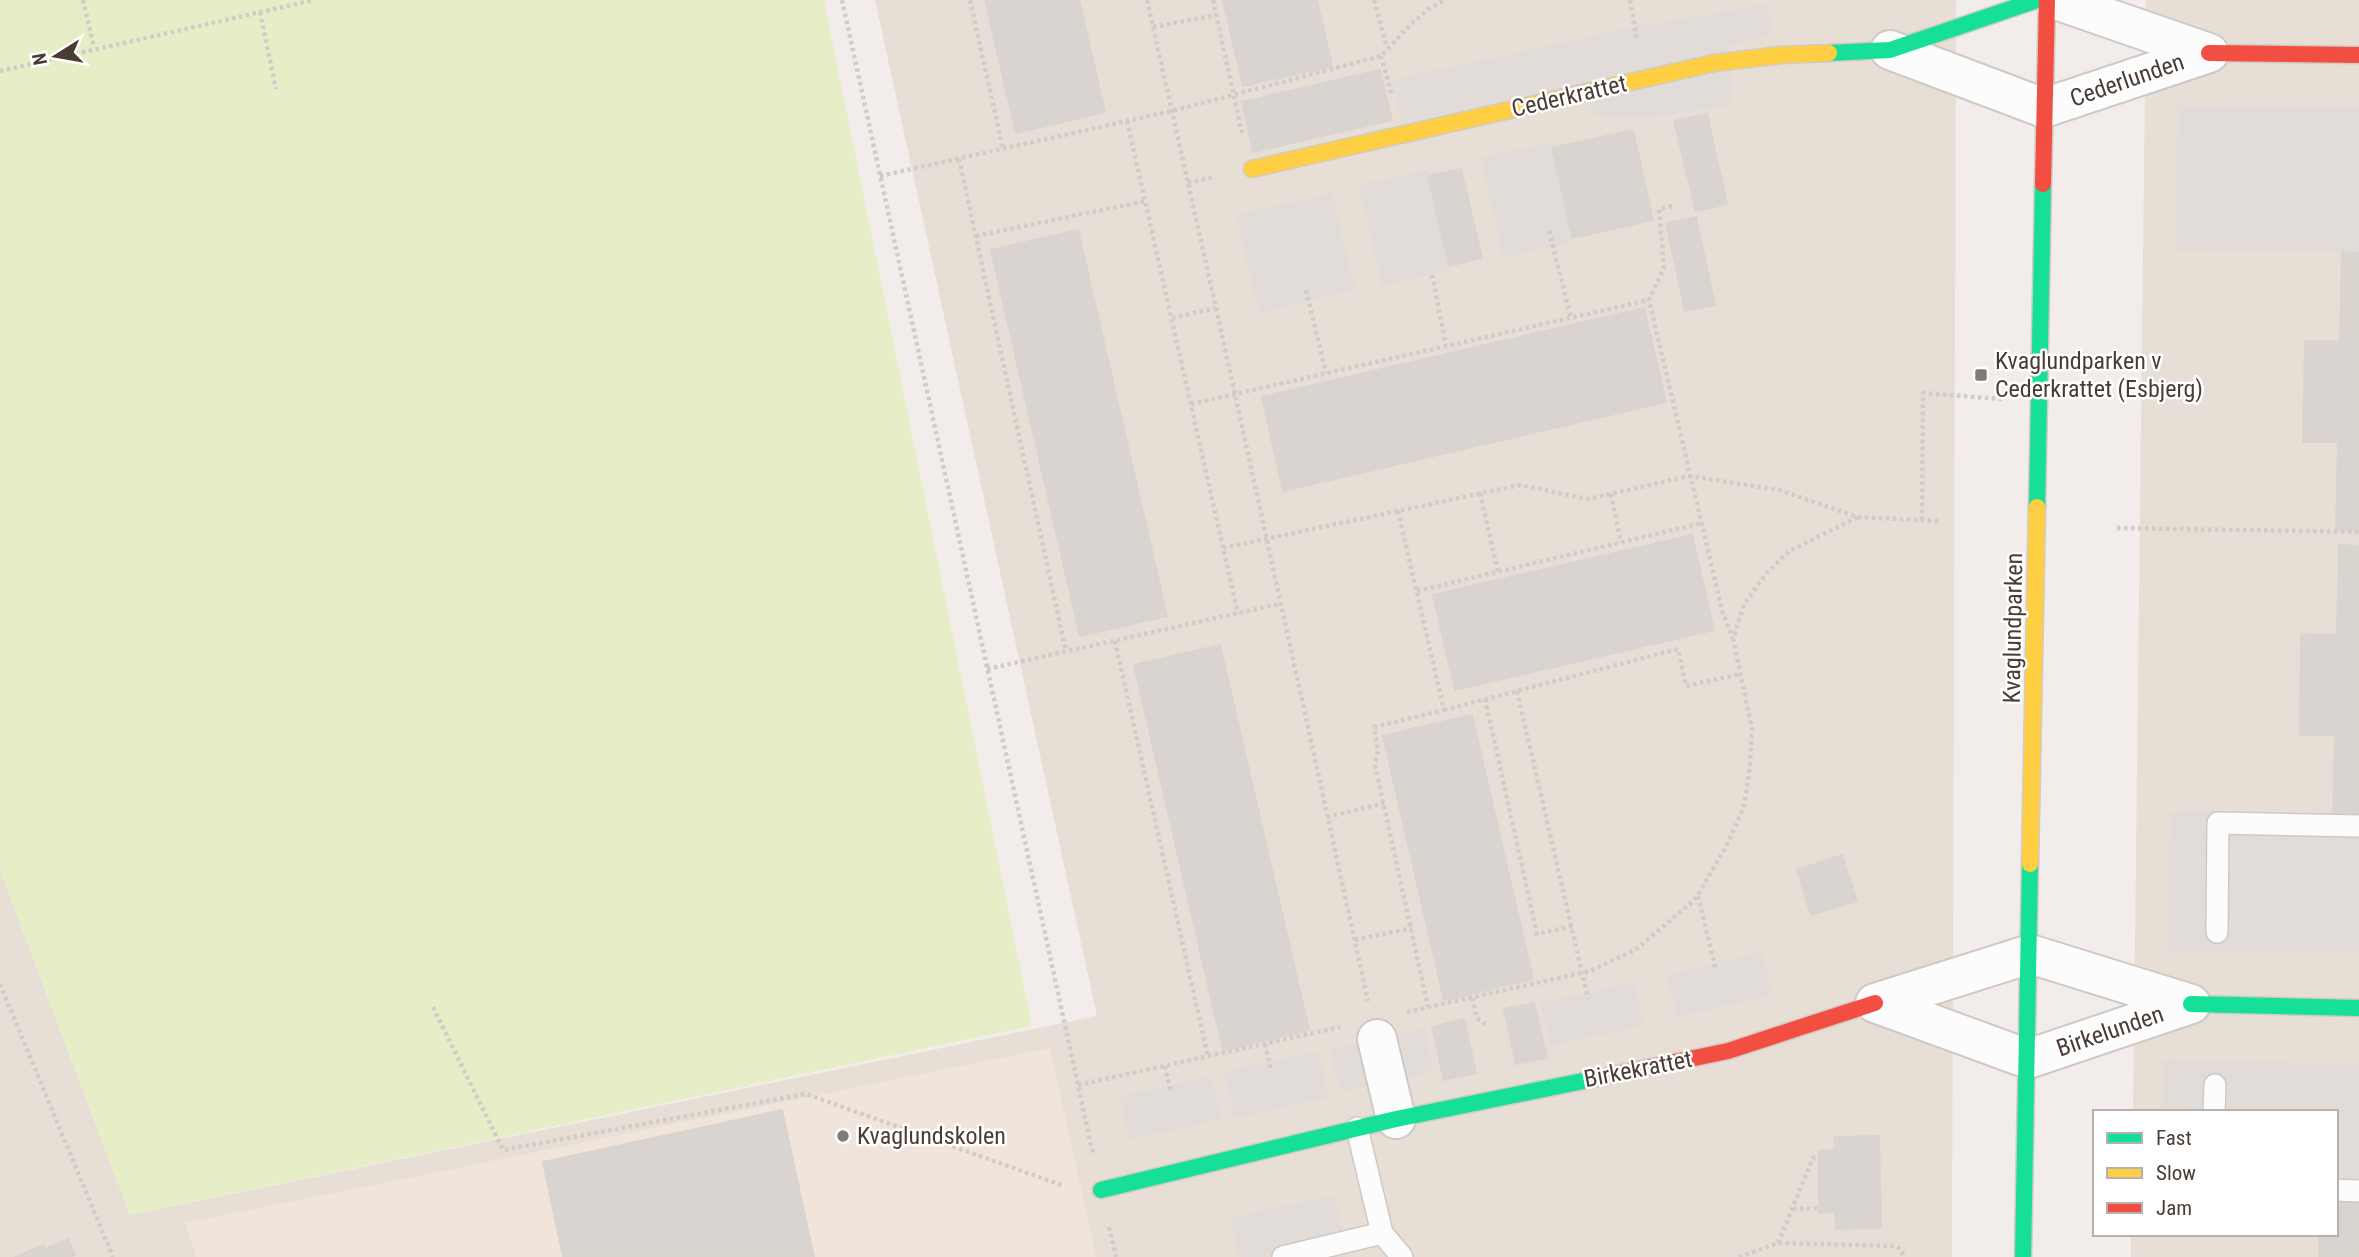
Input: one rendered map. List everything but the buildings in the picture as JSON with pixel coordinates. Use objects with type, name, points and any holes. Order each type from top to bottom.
[{"type":"street","name":"Cederkrattet","points":[[1252,169],[1713,63],[1782,55],[1890,50],[2037,0]]},
{"type":"street","name":"Kvaglundparken","points":[[2024,1257],[2047,0]]},
{"type":"street","name":"Cederlunden","points":[[2056,0],[2209,53],[2359,55]]},
{"type":"street","name":"Cederkrattet","points":[[1890,50],[2044,108]]},
{"type":"street","name":"Cederlunden","points":[[2044,108],[2209,53]]},
{"type":"street","name":"Birkekrattet","points":[[1101,1190],[1396,1119],[1728,1051],[2030,954]]},
{"type":"street","name":"Birkelunden","points":[[2030,954],[2191,1004],[2359,1008]]},
{"type":"street","points":[[1875,1003],[2028,1059]]},
{"type":"street","name":"Birkelunden","points":[[2028,1059],[2191,1004]]},
{"type":"street","points":[[1375,1030],[1396,1119]]},
{"type":"lane","points":[[2217,932],[2218,823],[2359,826]]},
{"type":"lane","points":[[2214,1110],[2215,1085]]},
{"type":"lane","points":[[1357,1128],[1382,1233],[1402,1257]]},
{"type":"lane","points":[[2338,1190],[2359,1191]]},
{"type":"lane","points":[[1283,1257],[1382,1233]]},
{"type":"path","points":[[83,0],[94,48]]},
{"type":"path","points":[[0,71],[314,0]]},
{"type":"path","points":[[842,0],[1116,1257]]},
{"type":"path","points":[[970,0],[1003,149]]},
{"type":"path","points":[[1147,0],[1375,1030]]},
{"type":"path","points":[[1213,0],[1244,145]]},
{"type":"path","points":[[1374,0],[1387,49]]},
{"type":"path","points":[[880,176],[1172,111],[1381,56],[1412,23],[1445,0]]},
{"type":"path","points":[[260,12],[276,89]]},
{"type":"path","points":[[1153,27],[1217,15]]},
{"type":"path","points":[[1127,121],[1238,614]]},
{"type":"path","points":[[959,159],[1066,652]]},
{"type":"path","points":[[976,236],[1146,201]]},
{"type":"path","points":[[1078,1086],[1265,1044],[1375,1030],[1429,1007],[1583,973],[1635,950],[1698,895],[1744,806],[1752,729],[1734,639],[1723,614],[1648,300],[1664,268],[1659,209],[1672,206]]},
{"type":"path","points":[[1549,231],[1571,318]]},
{"type":"path","points":[[1432,275],[1446,345]]},
{"type":"path","points":[[1306,290],[1326,373]]},
{"type":"path","points":[[1191,404],[1648,300]]},
{"type":"path","points":[[1172,318],[1216,308]]},
{"type":"path","points":[[1922,520],[1923,393],[2039,401]]},
{"type":"path","points":[[1223,548],[1520,485],[1588,499],[1689,475],[1779,490],[1858,517],[1940,521]]},
{"type":"path","points":[[1480,494],[1498,572]]},
{"type":"path","points":[[1611,494],[1621,543]]},
{"type":"path","points":[[1398,511],[1444,710]]},
{"type":"path","points":[[1734,639],[1744,604],[1766,574],[1789,551],[1858,517]]},
{"type":"path","points":[[1417,592],[1702,523]]},
{"type":"path","points":[[2116,528],[2359,532]]},
{"type":"path","points":[[988,669],[1279,604]]},
{"type":"path","points":[[1115,641],[1208,1057]]},
{"type":"path","points":[[1429,1007],[1375,765],[1378,751],[1374,727],[1678,649],[1686,687],[1741,674]]},
{"type":"path","points":[[1517,691],[1588,999]]},
{"type":"path","points":[[1485,699],[1538,934],[1572,926]]},
{"type":"path","points":[[1327,817],[1384,803]]},
{"type":"path","points":[[1698,895],[1716,970]]},
{"type":"path","points":[[1355,940],[1412,928]]},
{"type":"path","points":[[0,984],[113,1257]]},
{"type":"path","points":[[1472,998],[1477,1018],[1485,1024]]},
{"type":"path","points":[[433,1007],[503,1150],[806,1094],[1069,1188],[1101,1190]]},
{"type":"path","points":[[1265,1044],[1271,1070]]},
{"type":"path","points":[[1165,1066],[1171,1093]]},
{"type":"path","points":[[1778,1243],[1813,1158],[1817,1158]]},
{"type":"path","points":[[1793,1209],[1818,1208]]},
{"type":"path","points":[[1739,1257],[1778,1243],[1897,1246],[1905,1257]]},
{"type":"shaded area","points":[[875,0],[1956,0],[1952,1257],[0,1257],[0,870],[130,1215],[1097,1016]]},
{"type":"shaded area","points":[[2146,0],[2359,0],[2359,1257],[2131,1257],[2131,1236],[2338,1236],[2338,1110],[2133,1110]]},
{"type":"shaded area","points":[[1768,4],[1772,35],[1730,45],[1731,105],[1657,116],[1595,117],[1587,100],[1407,141],[1391,80],[1630,28]]},
{"type":"shaded area","points":[[2178,106],[2359,108],[2359,252],[2176,250]]},
{"type":"shaded area","points":[[1549,143],[1571,243],[1503,257],[1481,158]]},
{"type":"shaded area","points":[[1428,170],[1450,270],[1382,286],[1359,185]]},
{"type":"shaded area","points":[[1332,193],[1355,290],[1259,313],[1236,215]]},
{"type":"shaded area","points":[[2170,811],[2359,813],[2359,952],[2168,951]]},
{"type":"shaded area","points":[[1762,952],[1772,995],[1677,1017],[1667,975]]},
{"type":"shaded area","points":[[1634,982],[1644,1025],[1551,1046],[1541,1003]]},
{"type":"shaded area","points":[[1424,1029],[1433,1072],[1340,1092],[1330,1050]]},
{"type":"shaded area","name":"Kvaglundskolen","points":[[1050,1048],[1096,1257],[196,1257],[185,1223]]},
{"type":"shaded area","points":[[1318,1051],[1329,1097],[1235,1118],[1224,1072]]},
{"type":"shaded area","points":[[2163,1060],[2359,1064],[2359,1205],[2338,1205],[2338,1110],[2162,1110]]},
{"type":"shaded area","points":[[1212,1076],[1221,1119],[1129,1140],[1120,1096]]},
{"type":"shaded area","points":[[1334,1195],[1347,1257],[1239,1257],[1230,1218]]},
{"type":"green space","points":[[0,0],[824,0],[1032,1026],[130,1215],[0,870]]},
{"type":"traffic: fast","points":[[1829,53],[1890,50],[2037,0]]},
{"type":"traffic: fast","points":[[2037,507],[2043,184]]},
{"type":"traffic: fast","points":[[2023,1257],[2030,864]]},
{"type":"traffic: fast","points":[[2191,1004],[2359,1008]]},
{"type":"traffic: fast","points":[[1101,1190],[1396,1119],[1608,1076]]},
{"type":"traffic: slow","points":[[1252,169],[1714,63],[1781,55],[1829,53]]},
{"type":"traffic: slow","points":[[2030,864],[2037,507]]},
{"type":"traffic: jam","points":[[2043,184],[2047,0]]},
{"type":"traffic: jam","points":[[2209,53],[2359,55]]},
{"type":"traffic: jam","points":[[1608,1076],[1728,1051],[1875,1003]]},
{"type":"place","name":"Kvaglundparken v Cederkrattet (Esbjerg)","points":[[1981,375]]},
{"type":"place","name":"Kvaglundskolen","points":[[843,1136]]}]
